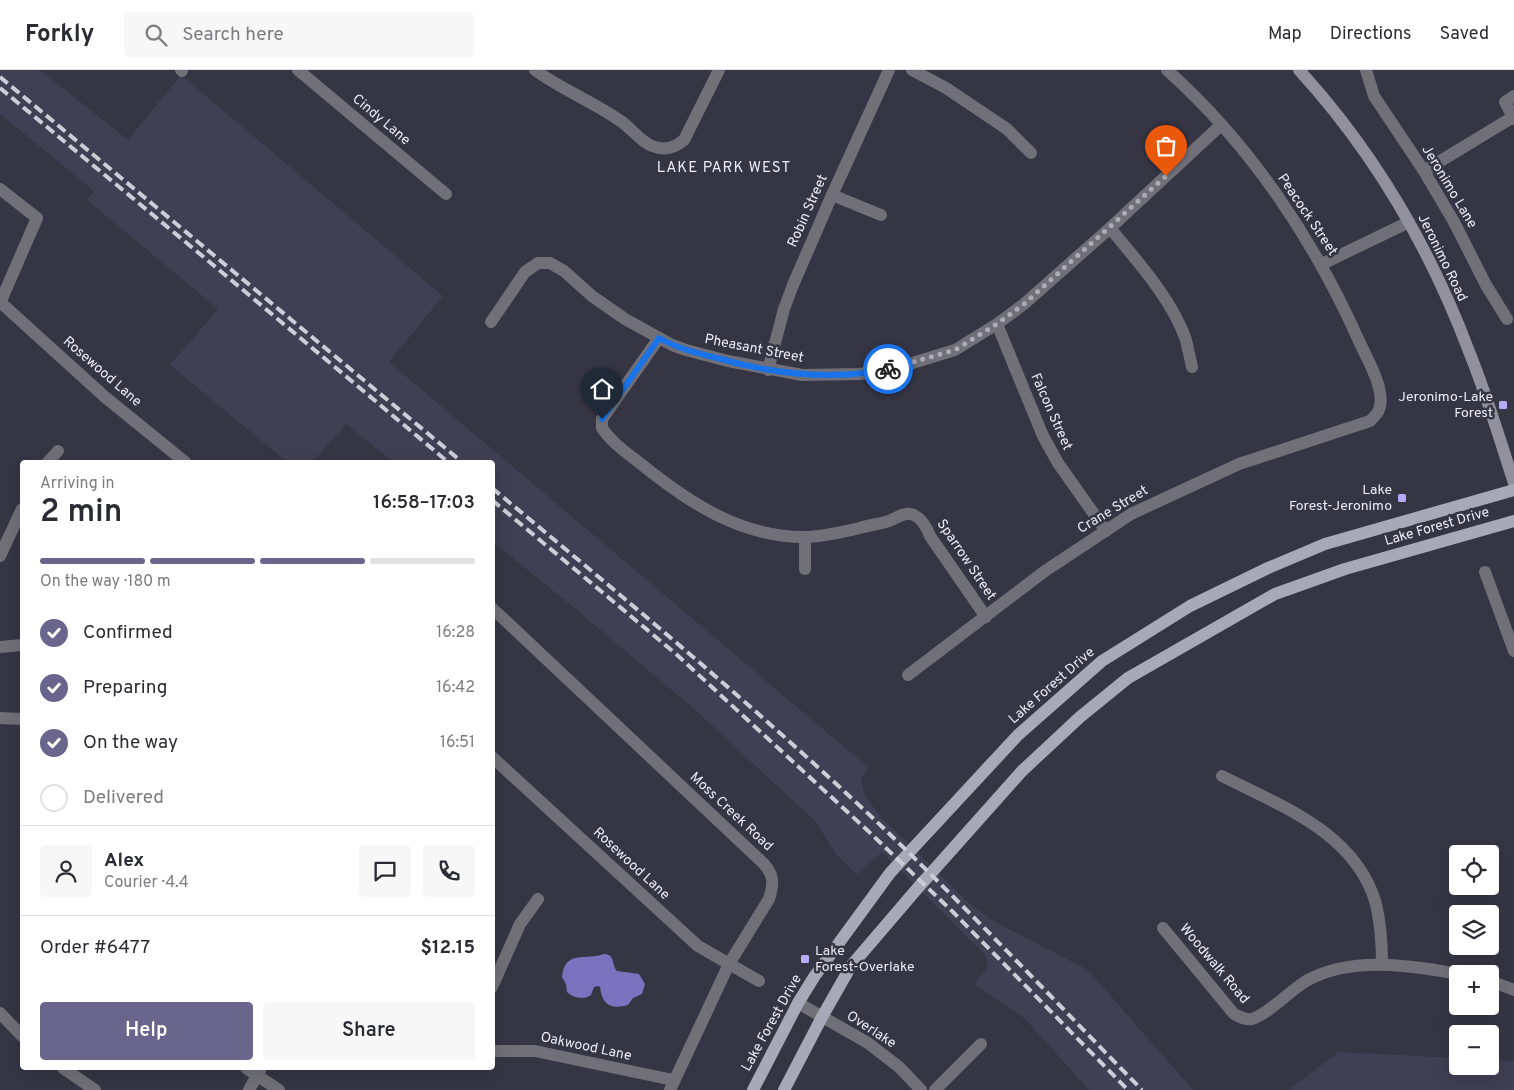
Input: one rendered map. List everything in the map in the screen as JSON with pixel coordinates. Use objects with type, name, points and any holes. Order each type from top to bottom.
[{"type":"main road","name":"Jeronimo Road","points":[[1299,70],[1355,137],[1408,222],[1431,266],[1471,354],[1514,483]]},
{"type":"main road","name":"Lake Forest Drive","points":[[753,1090],[798,1003],[814,977],[890,873],[1018,735],[1102,662],[1190,606],[1268,568],[1325,544],[1514,490]]},
{"type":"main road","name":"Lake Forest Drive","points":[[784,1090],[822,1017],[852,966],[916,890],[1022,771],[1080,717],[1128,678],[1275,594],[1345,569],[1514,521]]},
{"type":"street","name":"Cindy Lane","points":[[298,70],[446,194]]},
{"type":"street","points":[[541,72],[622,122],[642,140],[652,146],[665,149],[676,146],[684,140],[719,70]]},
{"type":"street","name":"Robin Street","points":[[768,370],[784,308],[832,195],[889,70]]},
{"type":"street","points":[[912,70],[946,88],[1007,129],[1032,153]]},
{"type":"street","name":"Peacock Street","points":[[1167,70],[1187,88],[1221,125],[1263,177],[1304,234],[1322,264],[1346,312],[1375,378],[1381,394],[1381,403]]},
{"type":"street","name":"Jeronimo Lane","points":[[1366,70],[1374,96],[1424,171],[1454,222],[1486,286],[1507,320]]},
{"type":"street","points":[[1424,171],[1514,118],[1505,102],[1514,96]]},
{"type":"street","name":"Pheasant Street","points":[[491,322],[526,272],[538,263],[550,263],[564,271],[592,296],[625,320],[686,350],[768,370],[802,375],[860,374],[887,370],[955,350],[997,324],[1024,304],[1110,228],[1221,125]]},
{"type":"street","points":[[0,189],[37,218],[0,302]]},
{"type":"street","points":[[832,195],[881,215]]},
{"type":"street","points":[[1322,264],[1408,222]]},
{"type":"street","points":[[1110,228],[1146,272],[1173,312],[1185,340],[1192,367]]},
{"type":"street","name":"Rosewood Lane","points":[[0,302],[106,397],[183,460]]},
{"type":"street","name":"Falcon Street","points":[[997,324],[1043,436],[1058,463],[1106,531]]},
{"type":"street","name":"Sparrow Street","points":[[659,338],[606,413],[601,423],[602,428],[614,442],[664,483],[701,508],[724,520],[750,528],[784,536],[805,537],[864,527],[890,521],[907,514],[914,515],[926,526],[930,536],[986,617]]},
{"type":"street","name":"Crane Street","points":[[908,675],[1045,571],[1131,514],[1239,464],[1370,421],[1378,413],[1381,403]]},
{"type":"street","points":[[50,460],[58,451]]},
{"type":"street","points":[[0,556],[20,513]]},
{"type":"street","points":[[805,537],[806,569]]},
{"type":"street","points":[[1485,572],[1514,651]]},
{"type":"street","name":"Moss Creek Road","points":[[495,611],[770,870],[773,878],[773,889],[769,899],[729,964],[671,1085]]},
{"type":"street","points":[[0,647],[20,645]]},
{"type":"street","points":[[0,718],[20,719]]},
{"type":"street","name":"Rosewood Lane","points":[[495,760],[698,946],[758,980]]},
{"type":"street","points":[[1222,776],[1298,815],[1328,834],[1353,859],[1363,874],[1376,904],[1381,930],[1382,966],[1449,973]]},
{"type":"street","points":[[495,980],[520,924],[538,899]]},
{"type":"street","name":"Woodwalk Road","points":[[1163,928],[1234,1014],[1242,1019],[1252,1019],[1305,982],[1321,974],[1361,966],[1382,966]]},
{"type":"street","points":[[1499,984],[1514,990]]},
{"type":"street","name":"Overlake","points":[[798,1003],[868,1043],[886,1056],[921,1090]]},
{"type":"street","points":[[0,1013],[20,1034]]},
{"type":"street","points":[[935,1090],[981,1044]]},
{"type":"street","name":"Oakwood Lane","points":[[495,1051],[535,1051],[671,1085]]},
{"type":"street","points":[[66,1070],[95,1090]]},
{"type":"street","points":[[249,1090],[260,1071],[279,1090]]},
{"type":"shaded area","points":[[0,70],[40,70],[128,140],[181,75],[443,296],[389,362],[868,767],[861,779],[865,796],[882,818],[969,903],[995,922],[1088,970],[1193,1090],[1089,1090],[1024,1018],[974,984],[988,967],[985,955],[882,852],[858,874],[852,870],[836,854],[815,821],[694,709],[495,544],[495,460],[391,460],[346,424],[315,460],[285,460],[170,365],[218,309],[87,200],[94,191],[0,114]]},
{"type":"shaded area","points":[[604,954],[612,958],[617,971],[639,974],[645,984],[642,994],[633,998],[628,1005],[616,1007],[608,1004],[598,986],[594,987],[591,995],[582,998],[575,997],[567,992],[566,984],[562,977],[567,963],[572,959]]},
{"type":"shaded area","points":[[1339,1052],[1449,1058],[1449,1075],[1499,1075],[1499,1060],[1514,1061],[1514,1090],[1288,1090]]},
{"type":"railway","points":[[0,77],[460,460]]},
{"type":"railway","points":[[0,88],[446,460]]},
{"type":"railway","points":[[495,490],[687,652],[830,778],[944,887],[1142,1090]]},
{"type":"railway","points":[[495,503],[676,654],[866,829],[953,912],[1128,1090]]},
{"type":"way so far","points":[[888,369],[955,350],[997,324],[1024,304],[1166,176]]},
{"type":"place","name":"Jeronimo-Lake Forest","points":[[1503,405]]},
{"type":"place","name":"Lake Forest-Jeronimo","points":[[1402,498]]},
{"type":"place","name":"Lake Forest-Overlake","points":[[805,959]]},
{"type":"district","name":"LAKE PARK WEST","points":[[724,168]]},
{"type":"route","points":[[602,419],[659,338],[686,350],[728,361],[802,375],[860,374],[888,369]]}]
